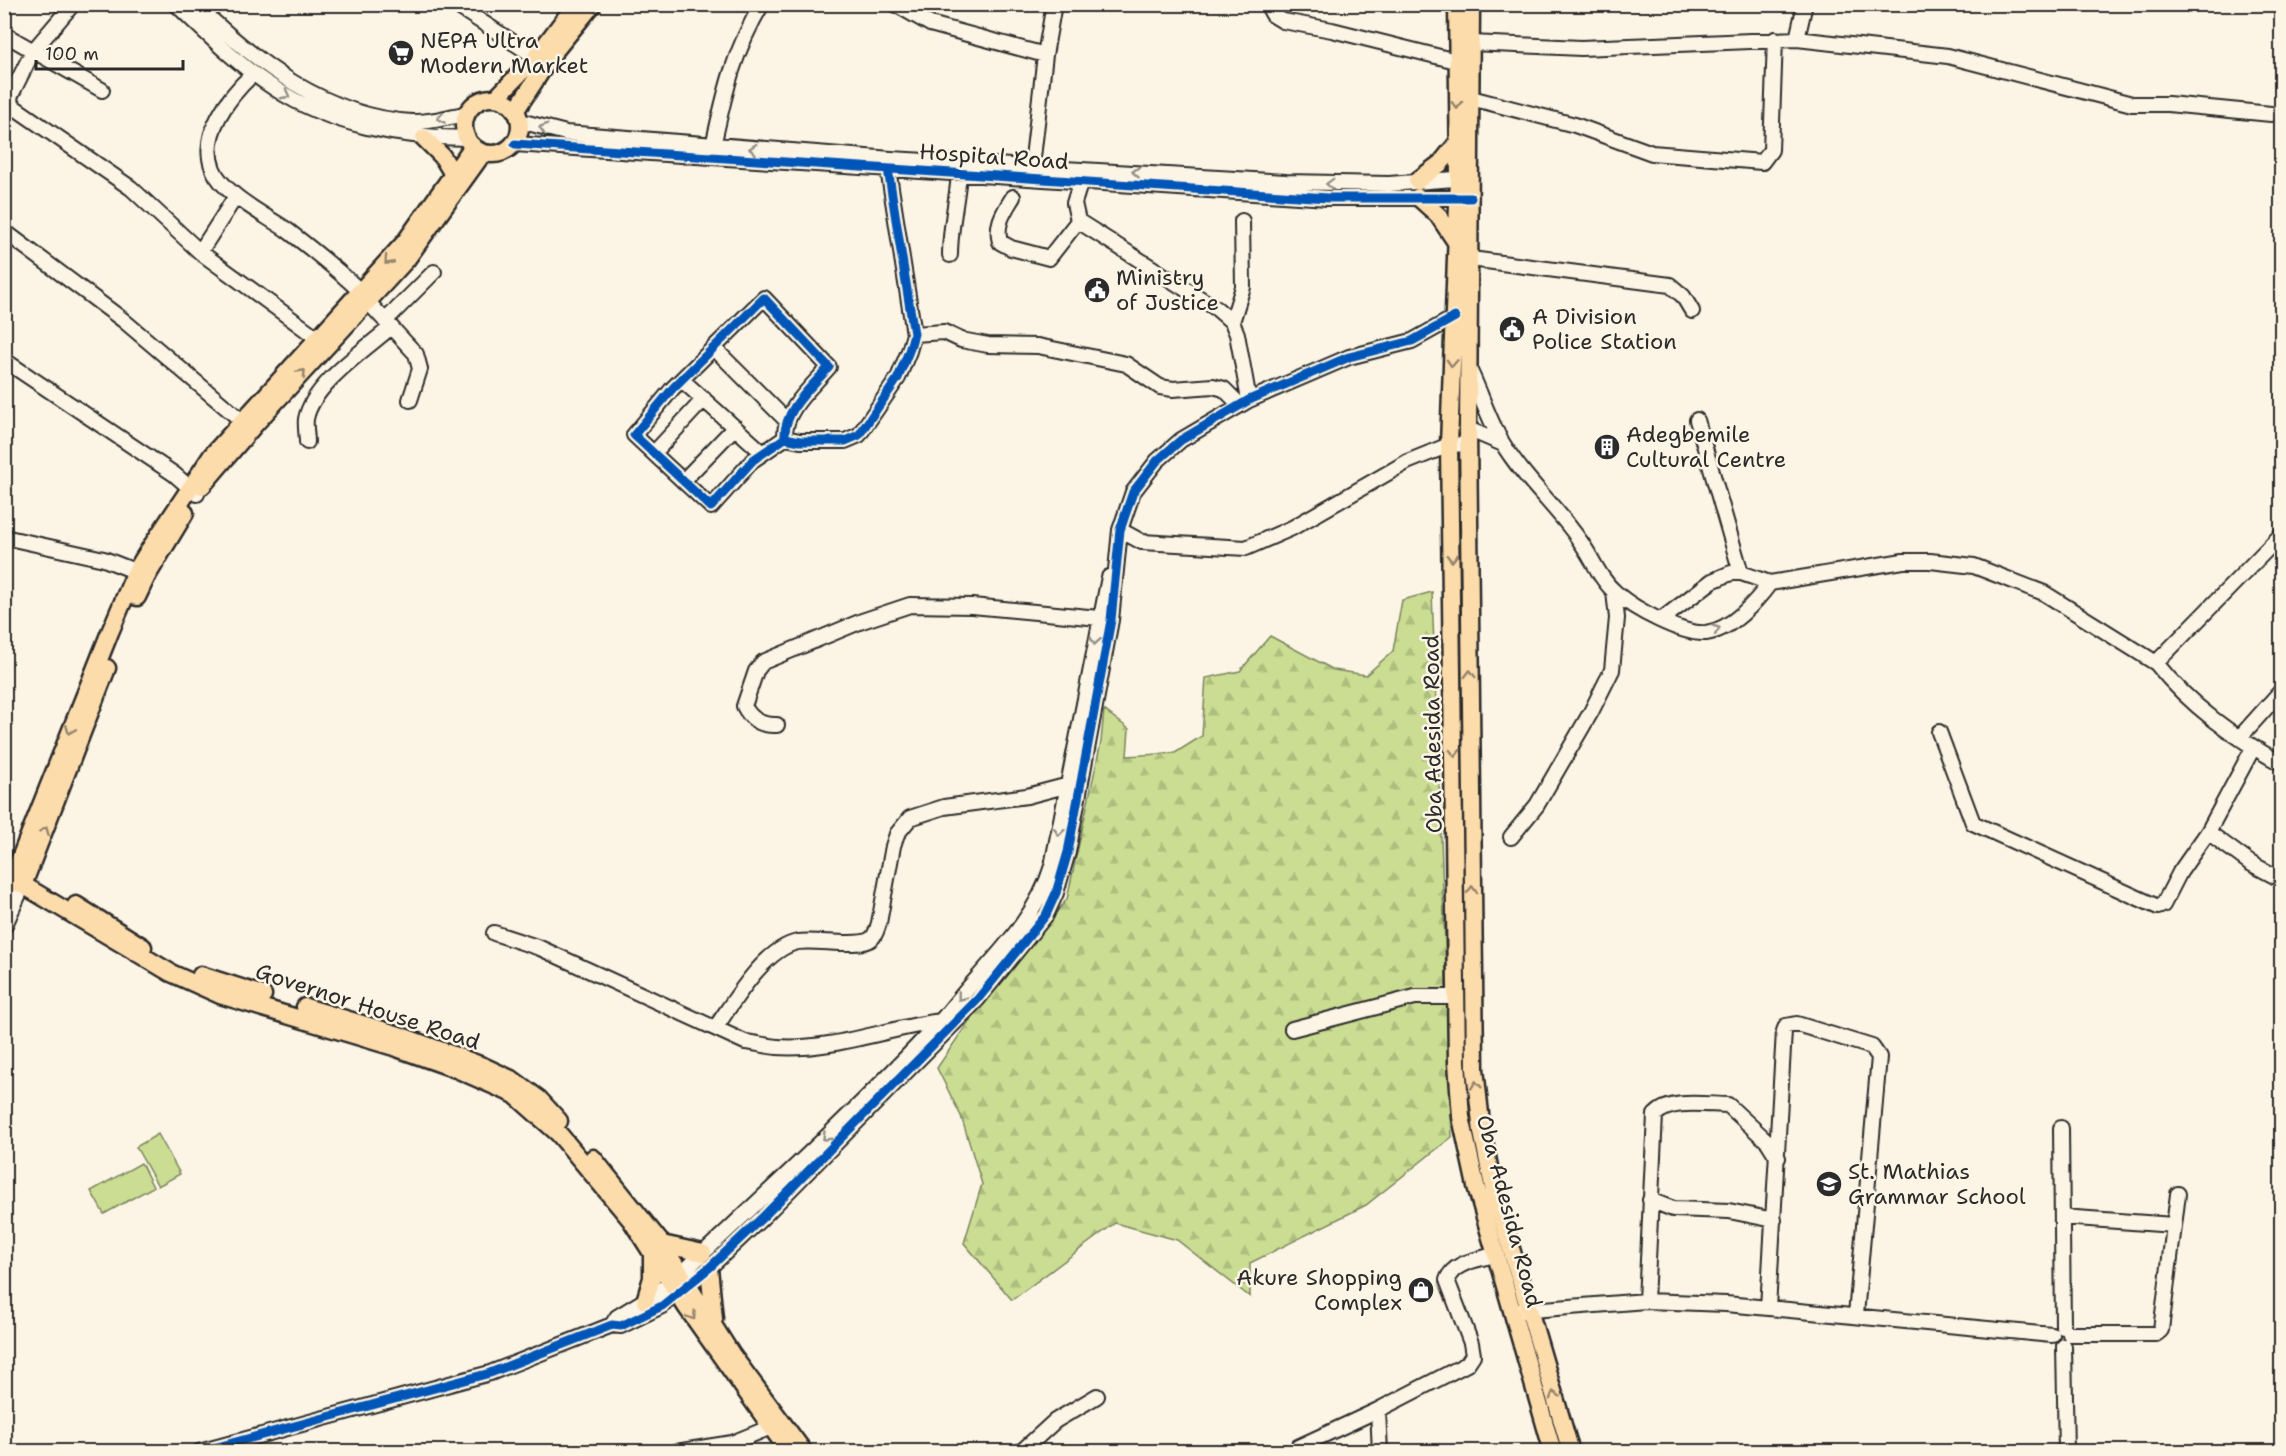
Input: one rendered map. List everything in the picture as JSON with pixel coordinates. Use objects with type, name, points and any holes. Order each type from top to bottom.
[{"type":"main road","points":[[496,98],[536,57],[576,4]]},
{"type":"main road","points":[[518,116],[553,53],[593,4]]},
{"type":"main road","name":"Oba Adesida Road","points":[[1457,4],[1458,142],[1465,178]]},
{"type":"main road","name":"Oba Adesida Road","points":[[1471,4],[1471,98],[1465,198],[1471,259],[1468,436],[1474,1069],[1482,1132],[1494,1191],[1552,1452]]},
{"type":"main road","points":[[496,98],[507,102],[518,116],[520,133],[514,144],[506,151],[494,154],[474,146],[464,125],[467,114],[474,104],[484,99],[496,98]]},
{"type":"main road","points":[[424,138],[442,156],[453,174]]},
{"type":"main road","points":[[1457,243],[1448,227],[1418,189],[1458,142]]},
{"type":"main road","points":[[193,491],[256,423],[364,297],[474,146]]},
{"type":"main road","points":[[14,881],[142,574],[193,491],[242,421],[316,337],[406,260],[474,146]]},
{"type":"main road","name":"Oba Adesida Road","points":[[1465,198],[1457,243],[1449,445],[1455,733],[1455,998],[1461,1117],[1494,1255],[1521,1310],[1570,1452]]},
{"type":"main road","name":"Governor House Road","points":[[14,881],[150,962],[220,994],[394,1047],[502,1087],[526,1104],[559,1134],[657,1248],[789,1452]]},
{"type":"main road","points":[[645,1301],[650,1288],[657,1248],[706,1260],[715,1326]]},
{"type":"main road","name":"Governor House Road","points":[[680,1283],[715,1326],[732,1355],[804,1452]]},
{"type":"street","points":[[73,4],[33,51],[10,97],[11,105],[130,188],[200,252],[316,337]]},
{"type":"street","points":[[176,4],[253,74],[275,89],[315,108],[373,130],[474,146]]},
{"type":"street","points":[[195,4],[260,63],[301,88],[320,96],[385,119],[415,122],[467,114]]},
{"type":"street","points":[[454,4],[536,57]]},
{"type":"street","points":[[713,146],[739,46],[762,4]]},
{"type":"street","points":[[895,4],[930,24],[1045,55]]},
{"type":"street","points":[[1032,166],[1045,55],[1054,4]]},
{"type":"street","points":[[1267,4],[1274,15],[1284,21],[1332,30],[1456,61]]},
{"type":"street","points":[[1797,39],[1805,4]]},
{"type":"street","points":[[4,34],[102,90]]},
{"type":"street","points":[[1471,98],[1575,125],[1652,153],[1762,162],[1771,150],[1775,39]]},
{"type":"street","points":[[1471,43],[1581,48],[1797,39],[1947,56],[2132,104],[2168,104],[2271,114]]},
{"type":"street","points":[[253,74],[224,108],[213,130],[209,145],[214,172],[236,196],[336,268],[416,354],[420,362],[420,369],[410,400]]},
{"type":"street","name":"Hospital Road","points":[[518,116],[566,133],[713,146],[1286,182],[1354,184],[1418,189],[1465,198]]},
{"type":"street","name":"Hospital Road","points":[[514,144],[1328,198],[1418,189],[1465,178]]},
{"type":"street","points":[[784,438],[787,421],[793,409],[829,366],[764,298],[682,380],[634,435],[711,507],[762,452],[784,438],[800,441],[845,441],[859,435],[898,378],[914,334],[888,169]]},
{"type":"street","points":[[950,255],[950,232],[959,174]]},
{"type":"street","points":[[1081,181],[1074,203],[1078,221],[1226,314],[1233,322]]},
{"type":"street","points":[[200,252],[236,196]]},
{"type":"street","points":[[1013,197],[1001,216],[997,232],[1000,242],[1011,248],[1049,258],[1078,221]]},
{"type":"street","points":[[1242,221],[1243,287],[1233,322],[1244,402]]},
{"type":"street","points":[[4,231],[123,320],[242,421]]},
{"type":"street","points":[[1471,259],[1670,285],[1683,296],[1692,311]]},
{"type":"street","points":[[307,442],[306,419],[320,392],[330,379],[388,324],[434,272]]},
{"type":"street","points":[[706,1260],[941,1021],[1001,953],[1037,902],[1052,866],[1099,618],[1116,558],[1120,530],[1133,492],[1157,461],[1181,440],[1244,402],[1349,357],[1412,341],[1455,317]]},
{"type":"street","points":[[914,334],[944,332],[961,340],[988,345],[1038,346],[1126,364],[1160,387],[1173,389],[1213,386],[1224,389],[1244,402]]},
{"type":"street","points":[[714,348],[787,421]]},
{"type":"street","points":[[4,360],[174,474],[193,491]]},
{"type":"street","points":[[1470,369],[1503,444],[1579,540],[1614,592],[1661,620],[1687,631],[1715,631],[1739,615],[1770,583]]},
{"type":"street","points":[[682,380],[762,452]]},
{"type":"street","points":[[654,453],[704,399]]},
{"type":"street","points":[[1697,420],[1741,573]]},
{"type":"street","points":[[684,481],[735,428]]},
{"type":"street","points":[[1120,530],[1142,542],[1235,548],[1258,545],[1407,462],[1468,436],[1503,444]]},
{"type":"street","points":[[2156,663],[2282,534]]},
{"type":"street","points":[[4,537],[104,559],[142,574]]},
{"type":"street","points":[[1116,558],[1142,542]]},
{"type":"street","points":[[199,1452],[490,1373],[612,1325],[621,1326],[645,1316],[802,1178],[941,1038],[1014,957],[1046,915],[1056,893],[1068,852],[1111,620],[1116,558]]},
{"type":"street","points":[[1661,620],[1718,577],[1741,573],[1770,583],[1903,561],[1930,561],[1974,566],[2044,593],[2156,663],[2192,704],[2253,748],[2282,764]]},
{"type":"street","points":[[1511,837],[1537,805],[1591,712],[1612,670],[1617,618],[1614,592]]},
{"type":"street","points":[[777,724],[767,725],[758,722],[744,706],[756,670],[763,662],[910,605],[942,604],[1099,618]]},
{"type":"street","points":[[2240,737],[2282,690]]},
{"type":"street","points":[[1939,732],[1973,823],[2154,906],[2163,905],[2180,873],[2208,832],[2253,748]]},
{"type":"street","points":[[716,1027],[748,981],[787,946],[807,941],[860,943],[870,940],[876,934],[897,834],[910,818],[944,807],[1028,796],[1069,785]]},
{"type":"street","points":[[2208,832],[2250,863],[2282,880]]},
{"type":"street","points":[[4,927],[14,881]]},
{"type":"street","points":[[494,933],[540,948],[745,1042],[778,1047],[833,1042],[902,1026],[941,1021]]},
{"type":"street","points":[[1292,1029],[1415,997],[1455,998]]},
{"type":"street","points":[[1768,1308],[1786,1026],[1797,1024],[1876,1051],[1880,1067],[1856,1315]]},
{"type":"street","points":[[1646,1301],[1655,1115],[1662,1108],[1728,1105],[1768,1142],[1778,1158]]},
{"type":"street","points":[[2061,1128],[2062,1336],[2066,1452]]},
{"type":"street","points":[[1521,1310],[1646,1301],[1856,1315],[2062,1336],[2158,1333],[2163,1322],[2178,1194]]},
{"type":"street","points":[[1650,1200],[1673,1209],[1729,1211],[1774,1220]]},
{"type":"street","points":[[1650,1220],[1673,1209]]},
{"type":"street","points":[[2062,1217],[2174,1225]]},
{"type":"street","points":[[1298,1447],[1378,1410],[1467,1364],[1473,1355],[1472,1343],[1447,1280],[1450,1272],[1458,1266],[1494,1255]]},
{"type":"street","points":[[612,1325],[617,1317],[680,1283]]},
{"type":"street","points":[[1021,1452],[1055,1421],[1097,1396]]},
{"type":"street","points":[[1378,1410],[1380,1452]]},
{"type":"street","points":[[676,1452],[732,1443],[771,1427]]},
{"type":"green space","points":[[1432,592],[1452,1137],[1366,1205],[1250,1263],[1250,1297],[1177,1240],[1115,1223],[1012,1300],[964,1243],[982,1184],[961,1116],[937,1068],[967,1024],[1067,899],[1101,742],[1104,710],[1129,729],[1127,756],[1175,753],[1202,736],[1206,678],[1240,671],[1270,636],[1334,670],[1366,675],[1393,651],[1402,600]]},
{"type":"green space","points":[[158,1134],[180,1174],[158,1186],[136,1147]]},
{"type":"green space","points":[[141,1163],[153,1187],[104,1214],[91,1191]]},
{"type":"cycle path","points":[[515,144],[1328,198],[1471,198]]},
{"type":"cycle path","points":[[785,438],[789,418],[794,409],[829,367],[764,298],[673,388],[634,435],[711,507],[753,460],[785,438],[800,441],[845,441],[859,435],[898,378],[914,334],[888,169]]},
{"type":"cycle path","points":[[199,1452],[490,1373],[612,1325],[621,1326],[662,1306],[709,1268],[764,1216],[977,1000],[1046,915],[1056,893],[1068,852],[1111,620],[1120,530],[1133,492],[1157,461],[1181,440],[1249,400],[1349,357],[1412,341],[1455,317]]},
{"type":"place","name":"NEPA Ultra Modern Market","points":[[401,53]]},
{"type":"place","name":"Ministry of Justice","points":[[1097,290]]},
{"type":"place","name":"A Division Police Station","points":[[1512,329]]},
{"type":"place","name":"Adegbemile Cultural Centre","points":[[1607,447]]},
{"type":"place","name":"St. Mathias Grammar School","points":[[1829,1184]]},
{"type":"place","name":"Akure Shopping Complex","points":[[1421,1290]]}]
